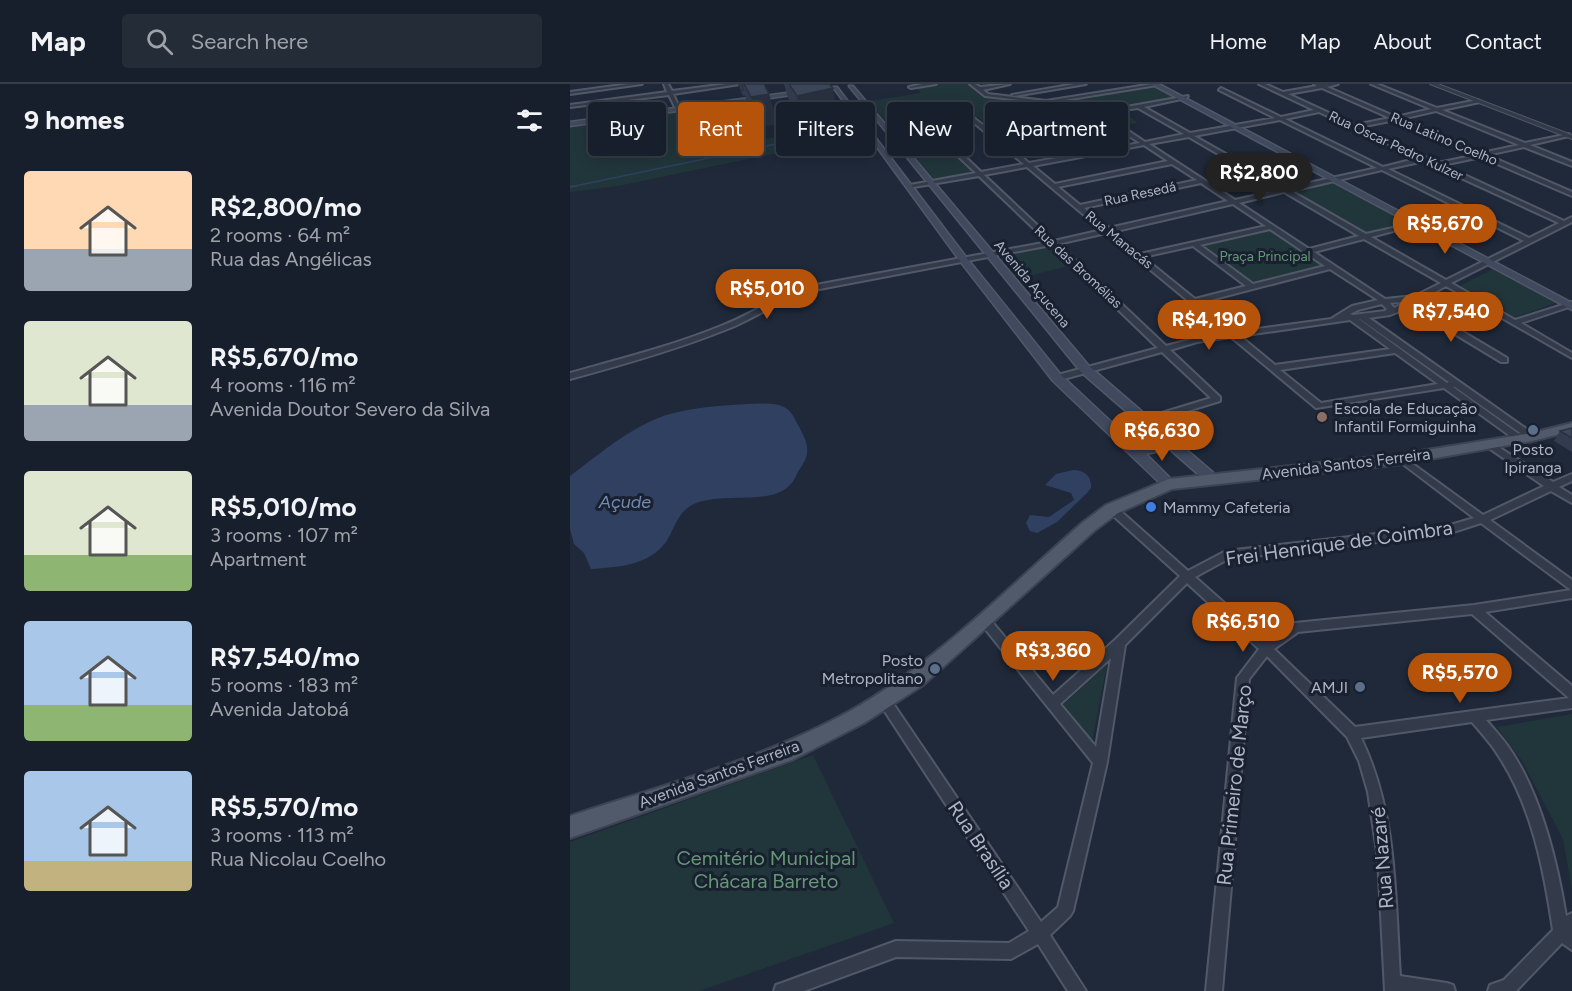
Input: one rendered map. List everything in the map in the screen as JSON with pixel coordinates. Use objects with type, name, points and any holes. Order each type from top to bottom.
[{"type":"main road","points":[[1154,84],[1571,304]]},
{"type":"main road","points":[[1161,84],[1183,98]]},
{"type":"main road","points":[[570,123],[596,114],[677,107],[854,85]]},
{"type":"main road","name":"Avenida Açucena","points":[[854,85],[887,129]]},
{"type":"main road","points":[[833,87],[963,259],[1057,378],[1169,484]]},
{"type":"main road","points":[[570,123],[810,90]]},
{"type":"main road","name":"Avenida Açucena","points":[[908,156],[988,255],[1085,369],[1212,479]]},
{"type":"main road","points":[[1116,433],[1145,421]]},
{"type":"main road","name":"Avenida Santos Ferreira","points":[[570,827],[785,753],[857,717],[916,679],[1112,509],[1169,484],[1402,459],[1526,438],[1572,427]]},
{"type":"main road","points":[[1136,452],[1155,448],[1166,439]]},
{"type":"street","points":[[570,93],[640,84]]},
{"type":"street","points":[[666,84],[677,107]]},
{"type":"street","points":[[570,106],[738,84]]},
{"type":"street","points":[[909,86],[934,84]]},
{"type":"street","points":[[972,84],[987,95],[1046,102],[1154,84]]},
{"type":"street","points":[[978,88],[1008,84]]},
{"type":"street","points":[[999,97],[1084,84]]},
{"type":"street","name":"Rua Oscar Pedro Kulzer","points":[[1261,84],[1564,224]]},
{"type":"street","points":[[1282,94],[1319,85],[1336,84]]},
{"type":"street","points":[[1373,84],[1572,164]]},
{"type":"street","points":[[1433,84],[1569,136]]},
{"type":"street","name":"Rua Latino Coelho","points":[[1319,85],[1572,194]]},
{"type":"street","points":[[909,86],[916,93]]},
{"type":"street","points":[[1221,89],[1530,241]]},
{"type":"street","points":[[1128,108],[1183,98]]},
{"type":"street","points":[[1354,127],[1478,101]]},
{"type":"street","points":[[1139,106],[1572,356]]},
{"type":"street","points":[[910,187],[1319,111]]},
{"type":"street","name":"Rua Manacás","points":[[975,121],[985,129]]},
{"type":"street","points":[[1128,133],[1384,301],[1391,309],[1387,313]]},
{"type":"street","points":[[1438,165],[1569,136]]},
{"type":"street","name":"Rua das Bromélias","points":[[961,156],[1217,399],[1145,421]]},
{"type":"street","name":"Rua Manacás","points":[[1017,156],[1318,406],[1445,386]]},
{"type":"street","points":[[570,376],[701,337],[798,292],[1053,243],[1424,159]]},
{"type":"street","points":[[1053,186],[1172,162]]},
{"type":"street","name":"Rua Resedá","points":[[1078,207],[1202,181]]},
{"type":"street","points":[[1362,317],[1387,313],[1414,301],[1572,219]]},
{"type":"street","points":[[1308,251],[1418,222]]},
{"type":"street","points":[[1139,256],[1270,226]]},
{"type":"street","points":[[1195,244],[1252,286]]},
{"type":"street","points":[[1193,302],[1332,266]]},
{"type":"street","points":[[1057,378],[1164,349],[1233,335],[1331,322],[1351,312],[1384,301],[1414,301],[1504,360]]},
{"type":"street","points":[[1514,323],[1571,304]]},
{"type":"street","points":[[1351,312],[1362,317],[1455,384],[1467,397]]},
{"type":"street","points":[[1351,312],[1395,351],[1526,438]]},
{"type":"street","points":[[1274,368],[1395,351]]},
{"type":"street","points":[[1445,386],[1455,384]]},
{"type":"street","points":[[1489,444],[1572,500]]},
{"type":"street","points":[[1402,459],[1572,586]]},
{"type":"street","name":"Frei Henrique de Coimbra","points":[[1052,704],[1119,643],[1186,577],[1226,555],[1447,530],[1483,519],[1572,477]]},
{"type":"street","name":"Rua Nazaré","points":[[1112,509],[1266,648],[1352,733],[1370,773],[1381,811],[1393,987]]},
{"type":"street","name":"Rua Primeiro de Março","points":[[1214,991],[1243,678],[1266,648],[1295,628],[1474,609],[1572,594]]},
{"type":"street","points":[[1474,609],[1572,694]]},
{"type":"street","points":[[984,621],[1100,762]]},
{"type":"street","points":[[782,991],[896,949],[1011,951],[1040,934],[1065,911],[1100,762],[1119,643]]},
{"type":"street","name":"Rua Brasília","points":[[884,700],[1078,991]]},
{"type":"street","points":[[1352,733],[1572,703]]},
{"type":"street","points":[[1476,717],[1503,750],[1521,783],[1538,827],[1568,931],[1509,987],[1496,991]]},
{"type":"street","points":[[1393,987],[1447,991]]},
{"type":"green space","points":[[969,84],[986,96],[1037,102],[985,102],[985,123],[978,117],[973,118],[973,102],[887,102],[887,124],[875,108],[875,102],[869,101],[921,93],[916,87]]},
{"type":"green space","points":[[1154,86],[1176,98],[1128,106],[1128,102],[1051,102]]},
{"type":"green space","points":[[678,110],[678,156],[763,156],[618,186],[570,192],[570,125],[588,123],[588,156],[666,156],[666,112]]},
{"type":"green space","points":[[1128,116],[1138,123],[1128,125]]},
{"type":"green space","points":[[776,137],[776,153],[764,156],[764,139]]},
{"type":"green space","points":[[915,156],[958,156],[976,173],[935,180]]},
{"type":"green space","points":[[1333,182],[1407,222],[1364,233],[1292,191]]},
{"type":"green space","name":"Praça Principal","points":[[1270,229],[1324,266],[1252,284],[1201,246]]},
{"type":"green space","points":[[1051,246],[1071,265],[1018,279],[999,257]]},
{"type":"green space","points":[[1493,269],[1556,303],[1515,317],[1460,286]]},
{"type":"green space","points":[[1107,665],[1092,741],[1062,706]]},
{"type":"green space","points":[[1572,714],[1572,890],[1563,839],[1522,761],[1497,727]]},
{"type":"green space","name":"Cemitério Municipal Chácara Barreto","points":[[813,755],[894,923],[699,991],[570,991],[570,842]]},
{"type":"water","name":"Açude","points":[[771,404],[784,407],[791,413],[801,431],[806,442],[807,453],[791,484],[780,492],[769,495],[716,499],[692,505],[679,517],[666,542],[650,556],[632,564],[591,569],[584,553],[574,544],[570,529],[570,476],[621,438],[663,416],[695,409]]},
{"type":"water","points":[[1073,470],[1086,474],[1091,488],[1057,522],[1037,533],[1030,531],[1026,523],[1030,515],[1049,517],[1074,500],[1071,493],[1045,485],[1056,474]]},
{"type":"building","points":[[744,84],[764,84],[769,94],[751,97]]},
{"type":"building","points":[[789,84],[829,84],[833,88],[797,96]]},
{"type":"building","points":[[1572,428],[1572,438],[1560,431]]},
{"type":"waterway","points":[[576,186],[570,187],[776,144]]},
{"type":"place","name":"Escola de Educação Infantil Formiguinha","points":[[1322,417]]},
{"type":"place","name":"Posto Ipiranga","points":[[1533,430]]},
{"type":"place","name":"Mammy Cafeteria","points":[[1151,507]]},
{"type":"place","name":"Posto Metropolitano","points":[[935,669]]},
{"type":"place","name":"AMJI","points":[[1360,687]]}]
